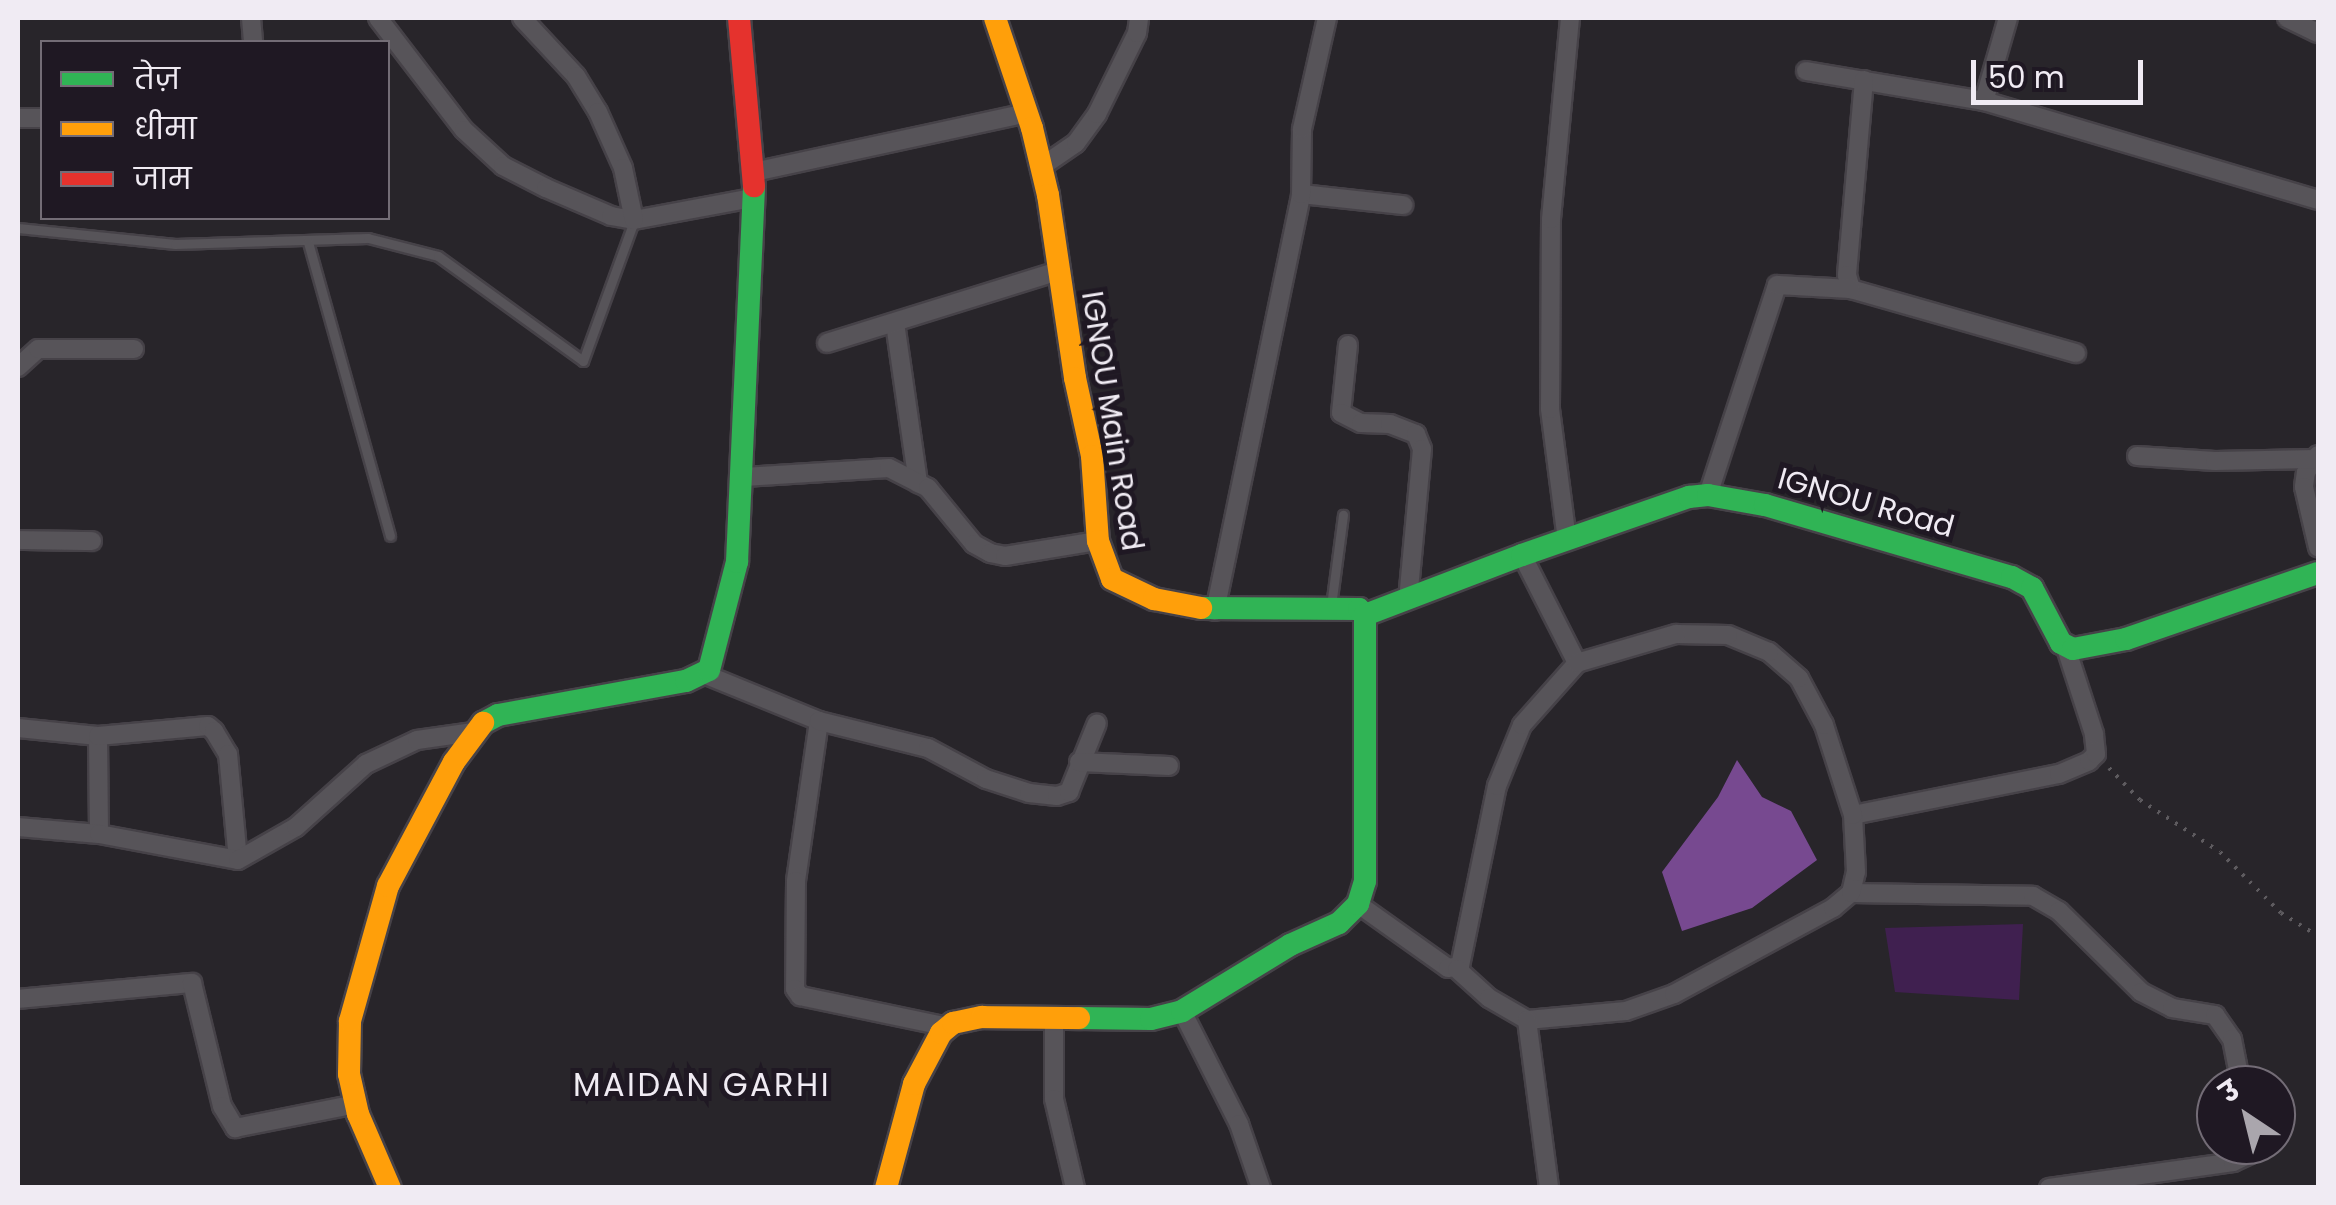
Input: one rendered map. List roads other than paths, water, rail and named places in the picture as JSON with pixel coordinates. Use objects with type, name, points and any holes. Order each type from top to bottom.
[{"type":"street","points":[[378,18],[437,99],[504,166],[611,216],[634,220],[753,198]]},
{"type":"street","points":[[522,18],[576,76],[598,112],[623,168],[634,220]]},
{"type":"street","points":[[704,674],[717,653],[737,562],[744,477],[754,172],[739,18]]},
{"type":"street","name":"IGNOU Main Road","points":[[995,18],[1041,166],[1092,456],[1098,541],[1112,579],[1154,600],[1215,611],[1358,610],[1365,615]]},
{"type":"street","points":[[1041,166],[1076,143],[1097,114],[1137,32],[1139,18]]},
{"type":"street","points":[[1215,611],[1301,194],[1302,130],[1327,18]]},
{"type":"street","points":[[1568,540],[1550,409],[1551,219],[1570,18]]},
{"type":"street","points":[[1984,101],[2008,18]]},
{"type":"street","points":[[2287,18],[2318,33]]},
{"type":"street","points":[[1806,71],[1984,101],[2318,200]]},
{"type":"street","points":[[1851,289],[1847,275],[1864,80]]},
{"type":"street","points":[[754,172],[1026,113]]},
{"type":"street","points":[[1301,194],[1403,205]]},
{"type":"street","points":[[827,343],[1058,270]]},
{"type":"street","points":[[1708,495],[1776,285],[1851,289],[2076,353]]},
{"type":"street","points":[[895,323],[918,483]]},
{"type":"street","points":[[1348,345],[1341,413],[1361,423],[1390,424],[1416,434],[1422,449],[1408,599]]},
{"type":"street","points":[[18,367],[38,350],[134,349]]},
{"type":"street","points":[[2137,456],[2215,461],[2316,457],[2304,487],[2318,547]]},
{"type":"street","points":[[744,477],[889,468],[928,488],[974,544],[990,553],[1006,556],[1098,541]]},
{"type":"street","name":"IGNOU Road","points":[[1365,615],[1689,497],[1708,495],[1736,498],[2012,577],[2040,598],[2066,648]]},
{"type":"street","points":[[18,540],[92,541]]},
{"type":"street","points":[[1522,556],[1577,664]]},
{"type":"street","points":[[1854,815],[2080,768],[2096,754],[2094,734],[2066,648],[2126,639],[2318,573]]},
{"type":"street","points":[[819,722],[796,882],[795,989],[800,996],[948,1027],[982,1017],[1151,1019],[1182,1012],[1290,945],[1339,922],[1358,904],[1365,881],[1365,615]]},
{"type":"street","points":[[1358,904],[1448,968],[1457,968],[1488,998],[1527,1020],[1587,1017],[1653,1003],[1834,908],[1852,893],[1856,872],[1854,815],[1814,700],[1799,678],[1769,652],[1728,635],[1676,634],[1577,664],[1522,725],[1497,786],[1470,930],[1457,968]]},
{"type":"street","points":[[390,1188],[356,1104],[349,1074],[350,1021],[376,916],[404,850],[473,732],[498,715],[704,674],[819,722],[928,748],[986,779],[1029,793],[1056,796],[1069,792],[1097,723]]},
{"type":"street","points":[[18,728],[98,736],[208,726],[228,754],[238,860]]},
{"type":"street","points":[[18,827],[98,834],[238,860],[296,828],[366,764],[417,740],[473,732]]},
{"type":"street","points":[[98,736],[98,834]]},
{"type":"street","points":[[1079,762],[1168,766]]},
{"type":"street","points":[[1852,893],[2033,896],[2058,911],[2142,992],[2172,1008],[2215,1015],[2232,1039],[2238,1065]]},
{"type":"street","points":[[18,999],[192,983],[222,1106],[235,1128],[356,1104]]},
{"type":"street","points":[[1182,1012],[1239,1124],[1260,1188]]},
{"type":"street","points":[[1054,1020],[1054,1099],[1075,1188]]},
{"type":"street","points":[[1527,1020],[1549,1188]]},
{"type":"street","points":[[886,1188],[914,1084],[948,1027]]},
{"type":"street","points":[[2049,1188],[2213,1165]]},
{"type":"lane","points":[[18,228],[175,244],[368,238],[438,256],[582,361],[634,220]]},
{"type":"lane","points":[[308,242],[390,536]]},
{"type":"lane","points":[[1330,612],[1343,515]]},
{"type":"district","name":"MAIDAN GARHI","points":[[702,1085]]}]
